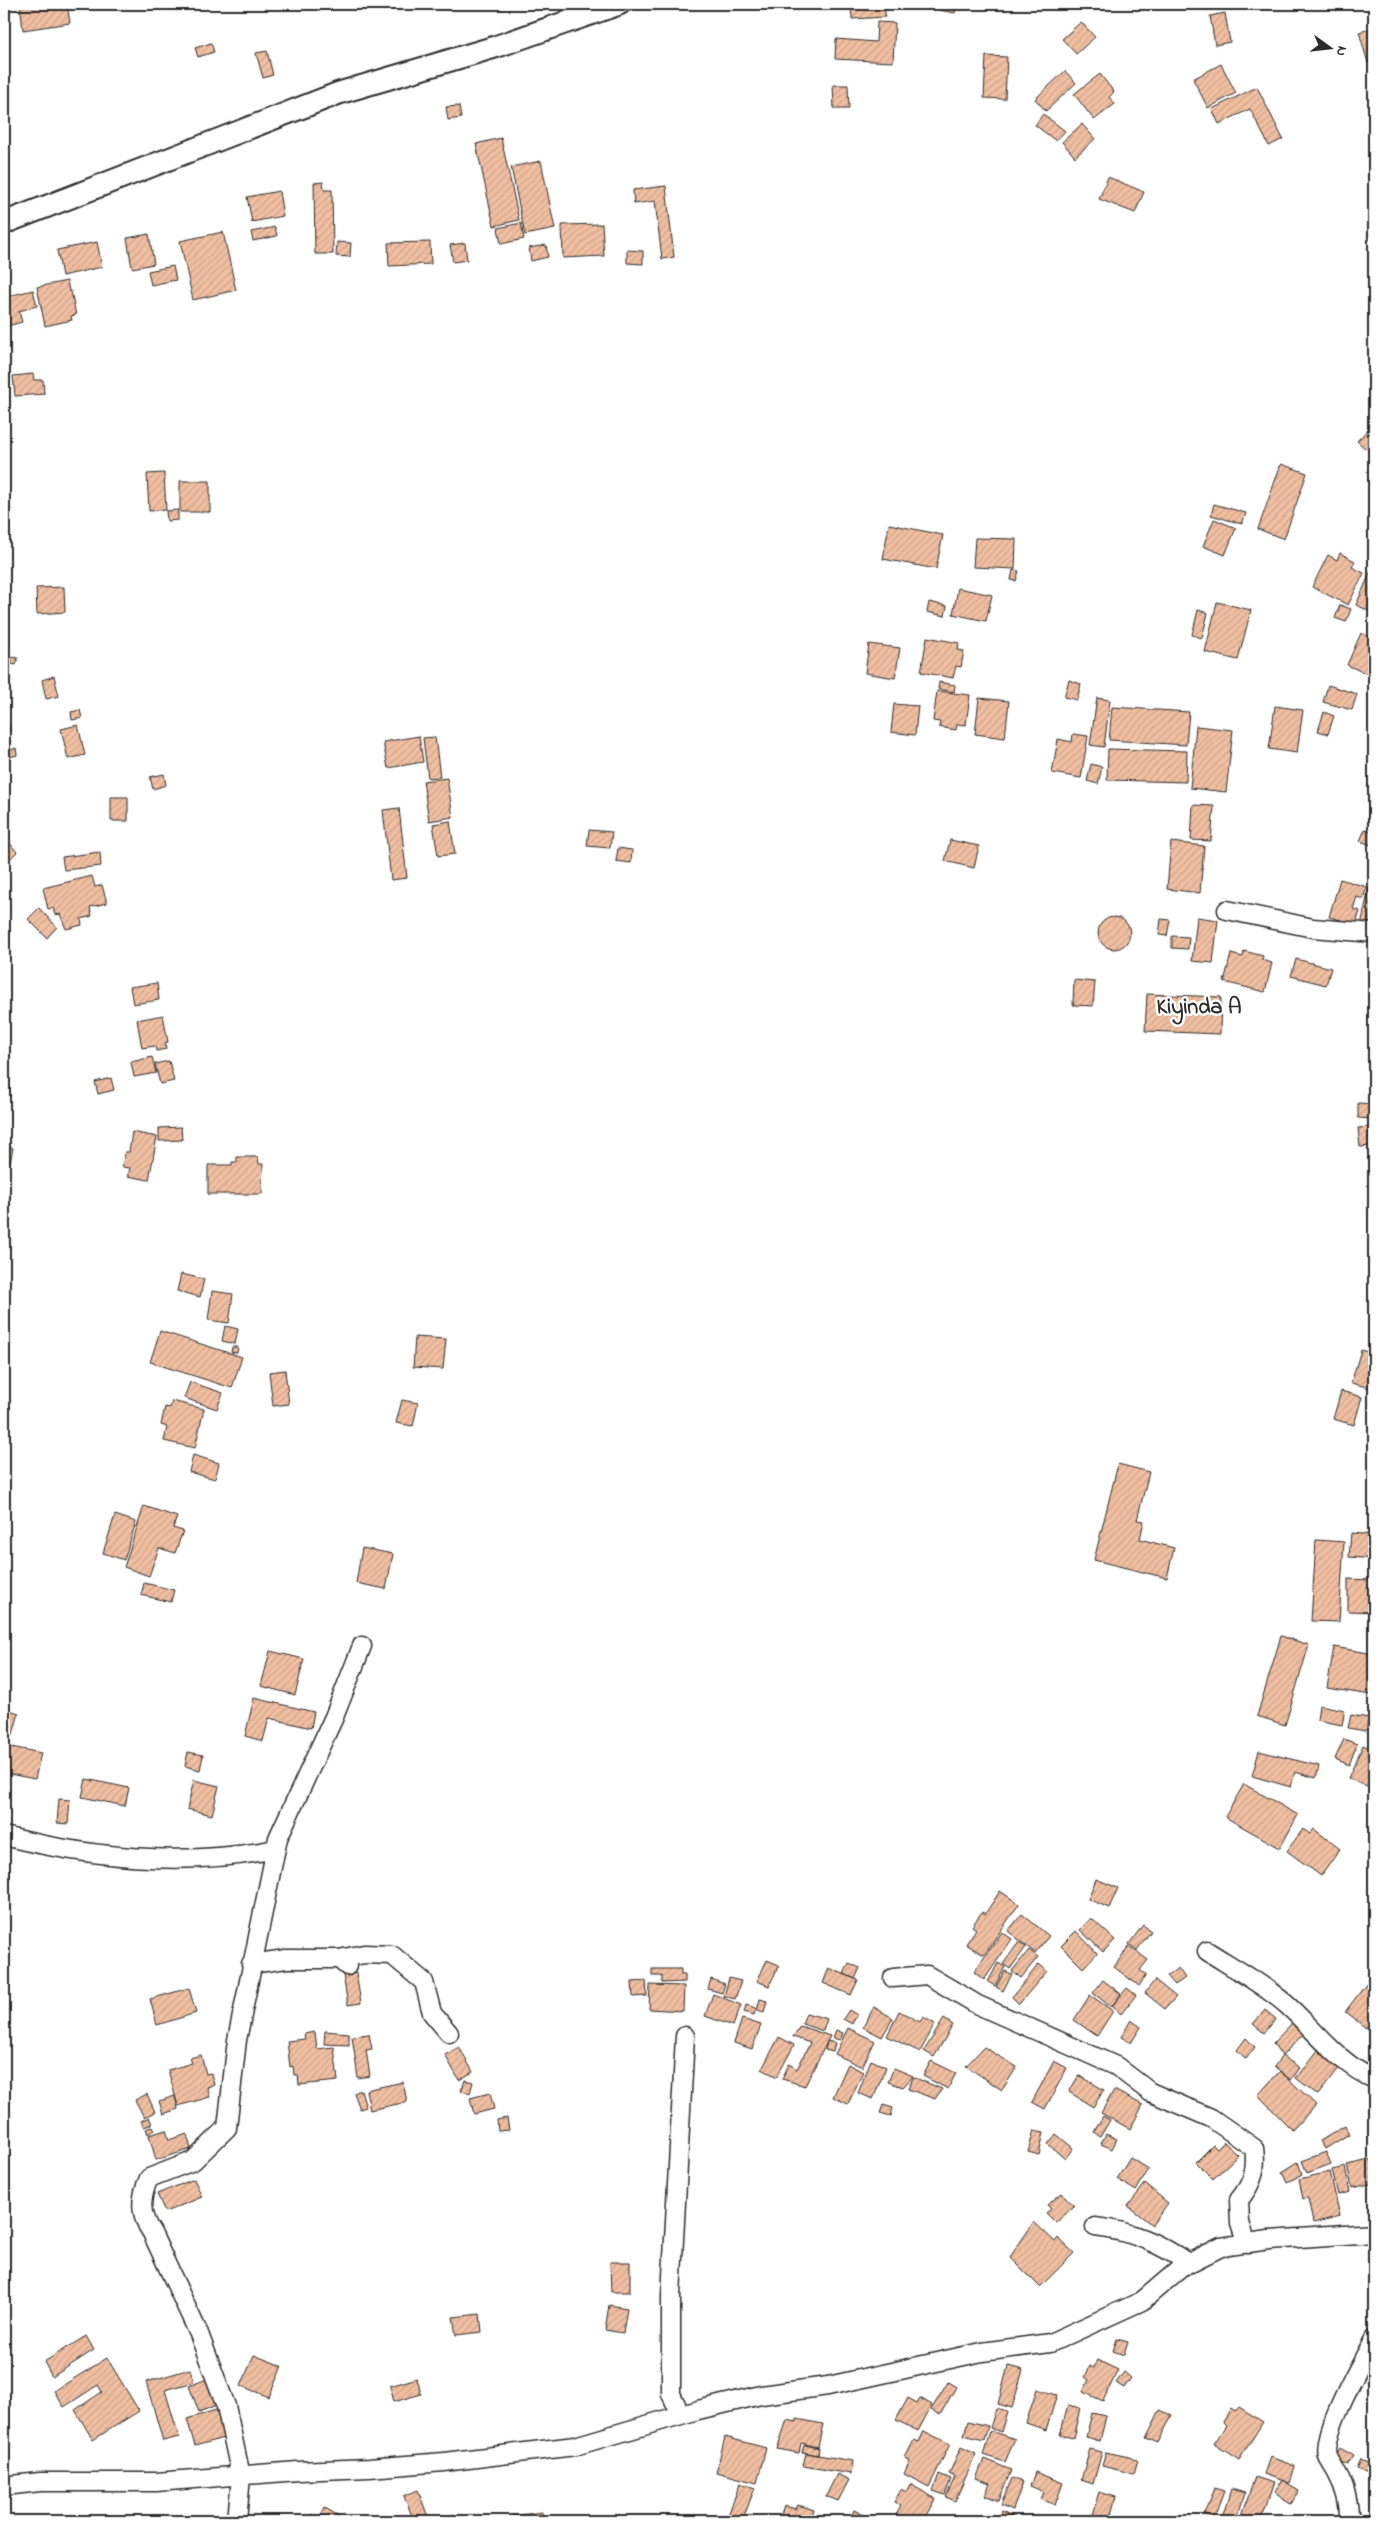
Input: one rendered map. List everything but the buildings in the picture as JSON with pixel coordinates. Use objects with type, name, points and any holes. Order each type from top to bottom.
[{"type":"street","points":[[4,223],[339,93],[495,47],[619,4]]},
{"type":"street","points":[[1227,910],[1313,928],[1374,933]]},
{"type":"street","points":[[237,2521],[241,2476],[226,2406],[199,2334],[152,2233],[145,2222],[141,2209],[144,2190],[149,2178],[193,2162],[227,2128],[237,2040],[278,1838],[334,1717],[362,1646]]},
{"type":"street","points":[[4,1836],[105,1855],[170,1859],[242,1856],[276,1849]]},
{"type":"street","points":[[1207,1951],[1286,2004],[1334,2050],[1361,2073],[1374,2079]]},
{"type":"street","points":[[251,1964],[286,1959],[343,1962],[364,1954],[392,1955],[424,1982],[432,2013],[449,2033]]},
{"type":"street","points":[[893,1978],[926,1975],[978,2005],[1116,2066],[1150,2092],[1211,2118],[1254,2148],[1257,2167],[1248,2189],[1239,2200],[1240,2223],[1247,2244]]},
{"type":"street","points":[[681,2415],[671,2394],[671,2304],[676,2178],[685,2036]]},
{"type":"street","points":[[1095,2227],[1118,2229],[1144,2238],[1166,2248],[1188,2263]]},
{"type":"street","points":[[4,2486],[40,2482],[156,2482],[444,2462],[575,2446],[681,2415],[761,2395],[828,2386],[982,2352],[1050,2343],[1142,2301],[1188,2263],[1221,2248],[1374,2233]]},
{"type":"street","points":[[1349,2521],[1350,2509],[1338,2474],[1328,2456],[1327,2447],[1341,2406],[1374,2338]]},
{"type":"district","name":"Kiyinda A","points":[[1199,1008]]}]
